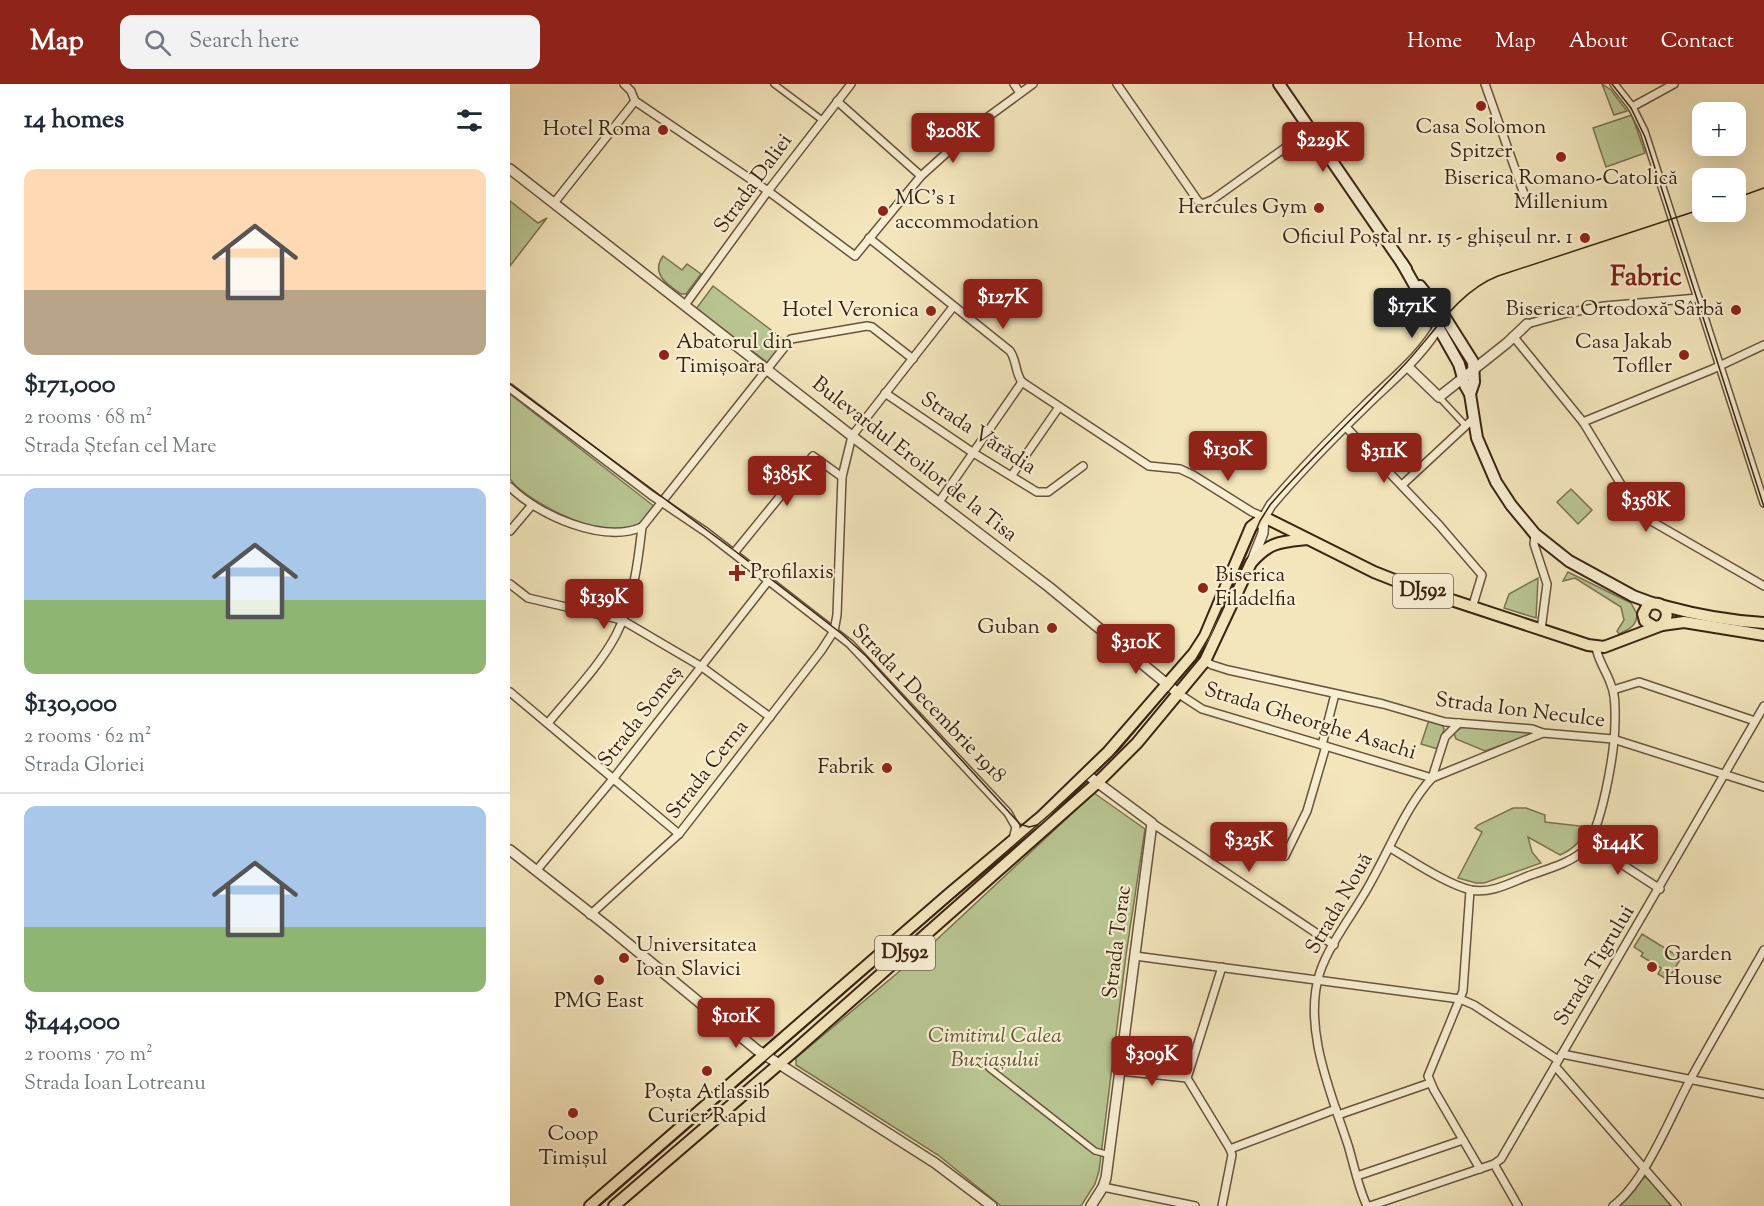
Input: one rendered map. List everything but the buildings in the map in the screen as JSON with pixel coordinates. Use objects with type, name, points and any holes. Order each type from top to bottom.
[{"type":"main road","points":[[1279,84],[1402,263],[1444,316],[1473,362],[1474,382],[1470,394],[1469,423],[1496,482],[1511,505],[1535,534],[1569,561],[1633,596],[1696,615],[1764,622]]},
{"type":"main road","points":[[1402,263],[1458,364],[1470,394]]},
{"type":"main road","name":"DJ592","points":[[590,1206],[1042,816],[1086,774],[1168,684],[1200,645],[1251,527],[1264,517],[1374,572],[1412,588],[1596,647]]},
{"type":"main road","name":"DJ592","points":[[614,1206],[780,1063],[1098,782],[1137,743],[1205,661],[1251,563],[1260,552],[1268,546],[1284,541],[1307,539]]},
{"type":"main road","points":[[1633,596],[1648,624],[1659,626]]},
{"type":"main road","points":[[1635,634],[1646,607],[1652,603]]},
{"type":"main road","points":[[1659,626],[1667,616],[1664,606]]},
{"type":"main road","points":[[1596,647],[1610,645],[1659,626],[1684,622],[1764,635]]},
{"type":"street","points":[[624,84],[631,91],[635,101],[768,190],[855,256],[921,176],[976,126],[1033,84]]},
{"type":"street","points":[[774,84],[822,120]]},
{"type":"street","name":"Strada Daliei","points":[[685,305],[768,190],[850,84]]},
{"type":"street","points":[[1014,84],[1020,93]]},
{"type":"street","points":[[1117,84],[1197,200],[1204,204],[1310,130]]},
{"type":"street","points":[[1485,84],[1524,194]]},
{"type":"street","points":[[1614,84],[1632,107],[1644,131],[1764,503]]},
{"type":"street","points":[[1632,107],[1674,84]]},
{"type":"street","points":[[554,203],[635,101]]},
{"type":"street","points":[[837,101],[921,176]]},
{"type":"street","name":"Bulevardul Eroilor de la Tisa","points":[[510,169],[1049,587],[1179,694]]},
{"type":"street","points":[[869,238],[1010,351],[1016,360],[1022,382],[1149,466],[1181,470],[1264,517]]},
{"type":"street","points":[[1439,397],[1527,324],[1604,306],[1698,298]]},
{"type":"street","points":[[834,631],[838,599],[842,477],[852,436],[953,307]]},
{"type":"street","points":[[1251,563],[1263,533],[1264,517],[1278,497],[1345,426],[1407,366],[1432,337],[1444,316]]},
{"type":"street","points":[[510,487],[532,504],[564,521],[618,532],[629,531],[642,526],[791,339],[867,326],[872,327],[913,359]]},
{"type":"street","points":[[1513,336],[1583,422],[1640,514],[1764,586]]},
{"type":"street","points":[[1583,422],[1764,345]]},
{"type":"street","points":[[1458,364],[1473,370]]},
{"type":"street","points":[[1402,485],[1469,423],[1407,366]]},
{"type":"street","points":[[939,502],[1022,382]]},
{"type":"street","name":"Strada 1 Decembrie 1918","points":[[510,387],[647,492],[734,553],[860,652],[1008,813],[1016,827],[1013,839]]},
{"type":"street","name":"Strada Vărădia","points":[[885,393],[972,452],[1037,492],[1046,493],[1083,466]]},
{"type":"street","points":[[1012,475],[1059,407]]},
{"type":"street","points":[[1345,426],[1402,485],[1482,575],[1472,608]]},
{"type":"street","points":[[734,553],[813,456],[842,477]]},
{"type":"street","points":[[510,531],[532,504]]},
{"type":"street","points":[[548,723],[609,647],[622,620],[638,565],[642,526]]},
{"type":"street","points":[[1535,534],[1534,544],[1547,584],[1541,630]]},
{"type":"street","name":"Strada Someș","points":[[538,868],[613,779],[769,580]]},
{"type":"street","points":[[510,584],[528,598],[622,620],[702,667],[770,717]]},
{"type":"street","name":"Strada Cerna","points":[[590,915],[679,834],[821,651],[834,631]]},
{"type":"street","points":[[1390,848],[1450,882],[1470,890],[1490,890],[1575,857],[1589,843],[1605,797],[1615,723],[1613,690],[1596,647]]},
{"type":"street","name":"Strada Ion Neculce","points":[[1205,661],[1228,670],[1383,704],[1445,722],[1508,726],[1543,733],[1613,739],[1764,787]]},
{"type":"street","points":[[1613,690],[1635,682],[1645,683],[1755,721]]},
{"type":"street","points":[[510,692],[679,834]]},
{"type":"street","name":"Strada Gheorghe Asachi","points":[[1179,694],[1202,709],[1432,778]]},
{"type":"street","points":[[1285,856],[1307,811],[1335,694]]},
{"type":"street","name":"Strada Tigrului","points":[[1494,1164],[1501,1159],[1764,706]]},
{"type":"street","points":[[1445,722],[1448,733]]},
{"type":"street","points":[[1448,733],[1459,723]]},
{"type":"street","points":[[1508,726],[1513,737],[1510,745]]},
{"type":"street","name":"Strada Nouă","points":[[1368,1206],[1323,1071],[1316,1023],[1318,980],[1334,945],[1360,904],[1425,785],[1432,778],[1448,733]]},
{"type":"street","points":[[1432,778],[1543,733]]},
{"type":"street","points":[[1086,774],[1152,823],[1334,945]]},
{"type":"street","name":"Strada Torac","points":[[1091,1206],[1103,1187],[1110,1155],[1152,823]]},
{"type":"street","points":[[1589,843],[1659,889]]},
{"type":"street","points":[[510,850],[538,868],[590,915],[608,927],[765,1055],[935,1163],[992,1206]]},
{"type":"street","points":[[1470,890],[1466,961],[1460,999],[1429,1071],[1430,1083],[1480,1169]]},
{"type":"street","points":[[1613,1206],[1629,1191],[1644,1168],[1690,1080],[1764,950]]},
{"type":"street","points":[[1135,956],[1460,999],[1474,1005],[1558,1060],[1677,1206]]},
{"type":"street","points":[[1222,967],[1187,1078],[1232,1155],[1222,1206]]},
{"type":"street","points":[[1558,1060],[1764,1094]]},
{"type":"street","points":[[989,1068],[1095,1151],[1110,1155]]},
{"type":"street","points":[[1120,1071],[1187,1078]]},
{"type":"street","points":[[1230,1149],[1430,1083]]},
{"type":"street","points":[[1357,1176],[1463,1140]]},
{"type":"street","points":[[1368,1206],[1494,1164],[1518,1206]]},
{"type":"street","points":[[1103,1187],[1195,1206]]},
{"type":"green space","points":[[1602,84],[1611,90],[1627,111],[1614,115]]},
{"type":"green space","points":[[1632,115],[1645,153],[1606,167],[1593,128]]},
{"type":"green space","points":[[510,201],[538,223],[547,218],[510,266]]},
{"type":"green space","points":[[663,256],[682,270],[687,264],[701,274],[686,294],[681,294],[662,278],[658,268]]},
{"type":"green space","points":[[713,286],[787,342],[768,363],[696,309]]},
{"type":"green space","points":[[510,394],[655,507],[646,518],[635,526],[621,529],[606,529],[589,525],[539,503],[515,485],[510,479]]},
{"type":"green space","points":[[1571,489],[1592,510],[1578,524],[1557,502]]},
{"type":"green space","points":[[1568,572],[1631,603],[1637,614],[1634,624],[1619,634],[1617,631],[1624,620],[1621,607],[1575,578],[1563,581]]},
{"type":"green space","points":[[1538,578],[1536,618],[1504,608],[1509,594]]},
{"type":"green space","points":[[1429,720],[1442,725],[1444,729],[1438,749],[1421,744]]},
{"type":"green space","points":[[1465,725],[1532,732],[1532,734],[1485,751],[1456,739],[1454,733]]},
{"type":"green space","name":"Cimitirul Calea Buziașului","points":[[1094,793],[1145,829],[1126,955],[1099,1171],[1095,1184],[1081,1206],[1001,1206],[938,1155],[796,1065],[796,1058],[932,944]]},
{"type":"green space","points":[[1513,808],[1526,808],[1545,815],[1545,822],[1589,827],[1577,844],[1560,855],[1528,837],[1532,852],[1541,863],[1484,883],[1458,878],[1482,832],[1475,828]]},
{"type":"green space","points":[[1642,934],[1681,958],[1668,980],[1658,974],[1661,968],[1641,956],[1643,953],[1634,947]]},
{"type":"green space","points":[[1646,1177],[1673,1206],[1617,1206],[1641,1179]]},
{"type":"tram line","points":[[1612,84],[1631,108],[1645,137],[1764,507]]},
{"type":"tram line","points":[[1746,194],[1764,188]]},
{"type":"tram line","points":[[598,1206],[1050,814],[1118,751],[1196,659],[1209,637],[1260,521],[1270,505],[1406,363],[1459,302],[1484,283],[1498,276],[1692,212]]},
{"type":"tram line","points":[[510,384],[735,551],[842,634],[866,656],[1020,824],[1029,827],[1037,825]]},
{"type":"place","name":"Casa Solomon Spitzer","points":[[1481,106]]},
{"type":"place","name":"Hotel Roma","points":[[663,130]]},
{"type":"place","name":"Biserica Romano-Catolică Millenium","points":[[1561,157]]},
{"type":"place","name":"Hercules Gym","points":[[1319,208]]},
{"type":"place","name":"MC's 1 accommodation","points":[[883,211]]},
{"type":"place","name":"Oficiul Poștal nr. 15 - ghișeul nr. 1","points":[[1585,238]]},
{"type":"place","name":"Biserica Ortodoxă Sârbă","points":[[1736,310]]},
{"type":"place","name":"Hotel Veronica","points":[[931,311]]},
{"type":"place","name":"Abatorul din Timișoara","points":[[664,355]]},
{"type":"place","name":"Casa Jakab Tofller","points":[[1684,355]]},
{"type":"place","name":"Profilaxis","points":[[737,573]]},
{"type":"place","name":"Biserica Filadelfia","points":[[1203,588]]},
{"type":"place","name":"Guban","points":[[1052,628]]},
{"type":"place","name":"Fabrik","points":[[887,768]]},
{"type":"place","name":"Universitatea Ioan Slavici","points":[[624,958]]},
{"type":"place","name":"Garden House","points":[[1652,967]]},
{"type":"place","name":"PMG East","points":[[599,980]]},
{"type":"place","name":"Poșta Atlassib Curier Rapid","points":[[707,1071]]},
{"type":"place","name":"Coop Timișul","points":[[573,1113]]},
{"type":"district","name":"Fabric","points":[[1646,278]]}]
